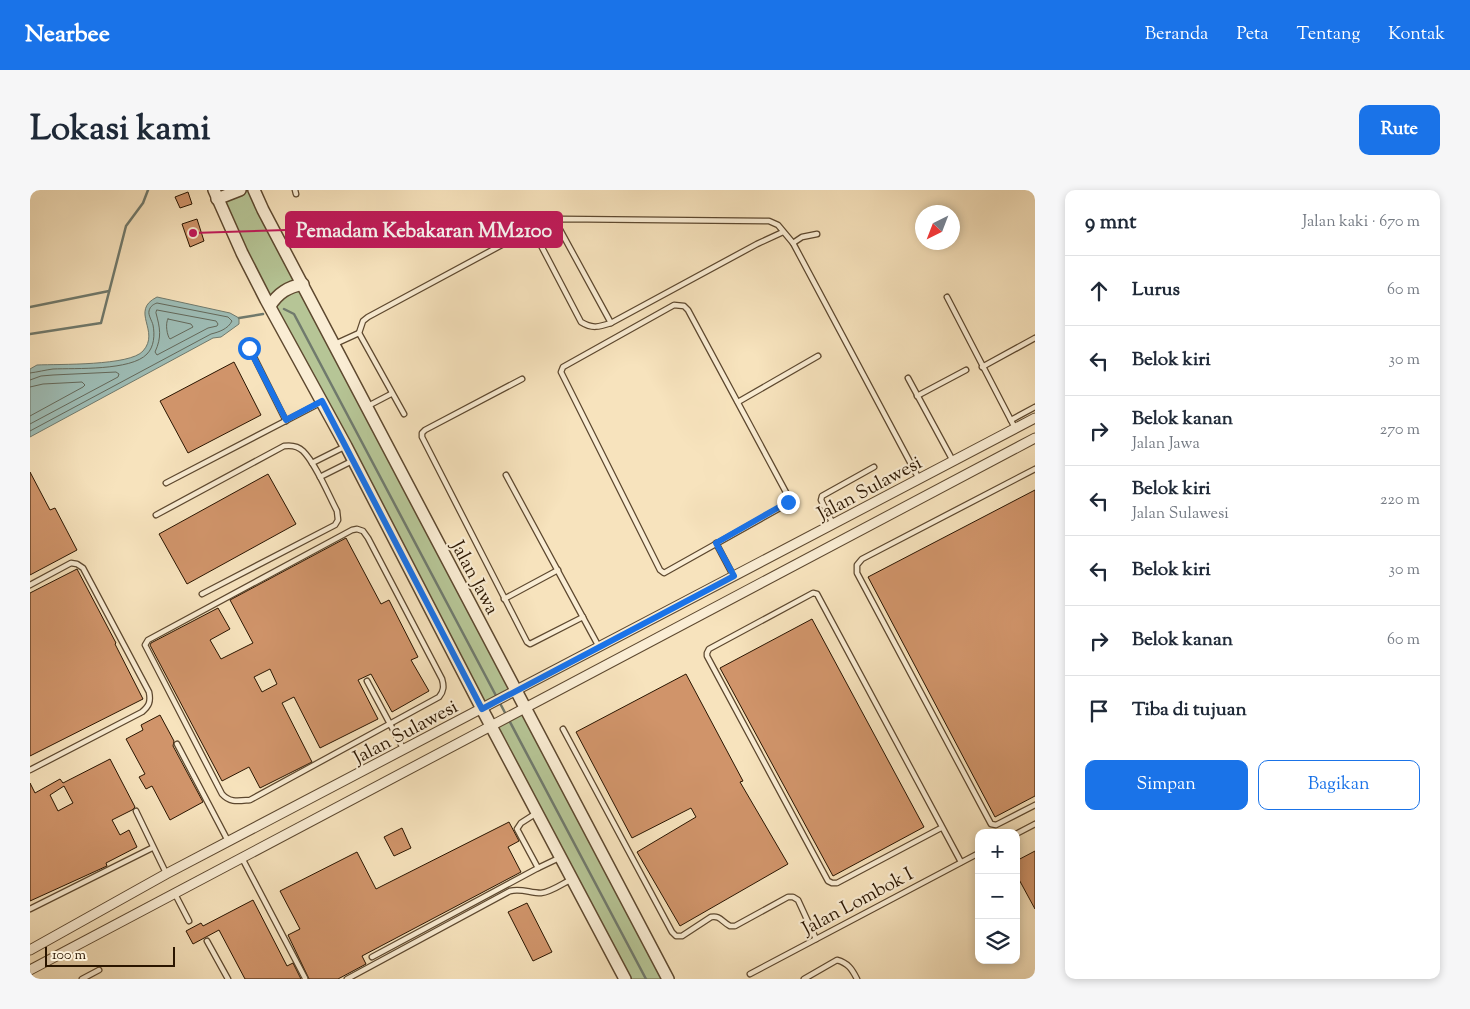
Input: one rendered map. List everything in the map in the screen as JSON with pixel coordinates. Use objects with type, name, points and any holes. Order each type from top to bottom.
[{"type":"street","points":[[240,190],[215,194],[242,253],[494,724],[537,813],[625,979]]},
{"type":"street","name":"Jalan Jawa","points":[[254,190],[513,693],[668,979]]},
{"type":"street","points":[[270,306],[283,291],[302,284]]},
{"type":"street","name":"Jalan Sulawesi","points":[[30,950],[166,874],[953,461],[1013,424],[1035,418]]},
{"type":"street","name":"Jalan Sulawesi","points":[[30,970],[1035,438]]},
{"type":"lane","points":[[611,323],[558,226],[562,219],[769,220],[778,225],[792,243],[919,479]]},
{"type":"lane","points":[[334,344],[359,333],[364,321],[368,317],[524,233],[530,232],[536,236],[581,322],[588,326],[597,327],[611,323],[757,244],[783,232]]},
{"type":"lane","points":[[792,243],[802,237],[816,234]]},
{"type":"lane","points":[[947,297],[1013,424],[1035,407]]},
{"type":"lane","points":[[674,305],[684,306],[688,310],[789,500],[787,504],[716,543],[666,572],[662,572],[561,372],[563,367],[674,305]]},
{"type":"lane","points":[[359,333],[404,414]]},
{"type":"lane","points":[[982,367],[1035,338]]},
{"type":"lane","points":[[249,348],[286,420]]},
{"type":"lane","points":[[738,402],[818,356]]},
{"type":"lane","points":[[917,396],[966,370]]},
{"type":"lane","points":[[908,378],[953,461]]},
{"type":"lane","points":[[522,379],[425,430],[422,437],[527,642],[530,644],[584,617]]},
{"type":"lane","points":[[367,407],[392,394]]},
{"type":"lane","points":[[166,483],[322,401]]},
{"type":"lane","points":[[156,515],[284,446],[302,450],[320,477],[337,511],[338,520],[335,524],[202,594]]},
{"type":"lane","points":[[312,464],[346,446]]},
{"type":"lane","points":[[320,477],[353,460]]},
{"type":"lane","points":[[833,524],[821,500],[822,496],[874,467]]},
{"type":"lane","points":[[1035,469],[862,559],[857,565],[857,573],[991,824],[996,826],[1035,805]]},
{"type":"lane","points":[[506,475],[599,648]]},
{"type":"lane","points":[[357,529],[363,531],[368,538],[444,683],[444,689],[440,697],[389,724],[250,800],[232,802],[227,800],[222,794],[144,645],[148,640],[357,529]]},
{"type":"lane","points":[[716,543],[734,576]]},
{"type":"lane","points":[[30,585],[71,564],[77,564],[83,568],[151,699],[148,706],[142,712],[30,770]]},
{"type":"lane","points":[[504,599],[558,570]]},
{"type":"lane","points":[[941,828],[837,883],[828,881],[707,656],[709,649],[812,593],[817,594],[941,828],[961,862]]},
{"type":"lane","points":[[367,681],[404,750]]},
{"type":"lane","points":[[563,729],[672,932],[676,936],[682,936],[715,916],[730,926],[735,926],[788,897],[793,897],[798,900],[816,939]]},
{"type":"lane","points":[[177,744],[229,842]]},
{"type":"lane","points":[[136,812],[166,874]]},
{"type":"lane","points":[[537,813],[521,823],[518,829],[538,868]]},
{"type":"lane","points":[[1020,832],[1035,824]]},
{"type":"lane","points":[[30,909],[152,848]]},
{"type":"lane","name":"Jalan Lombok I","points":[[750,974],[975,855]]},
{"type":"lane","points":[[372,957],[560,857]]},
{"type":"lane","points":[[242,858],[305,978]]},
{"type":"lane","points":[[347,979],[510,891],[516,889],[540,893],[546,892],[572,879]]},
{"type":"lane","points":[[175,894],[189,921]]},
{"type":"lane","points":[[207,941],[228,979]]},
{"type":"lane","points":[[804,979],[837,960],[845,962],[857,979]]},
{"type":"lane","points":[[82,979],[99,970]]},
{"type":"green space","points":[[214,190],[254,190],[516,691],[482,709]]},
{"type":"green space","points":[[525,708],[668,979],[625,979],[491,726]]},
{"type":"water","points":[[157,297],[230,313],[239,318],[239,324],[221,337],[213,338],[30,437],[30,369],[37,365],[110,362],[136,356],[148,344],[146,309],[149,303]]},
{"type":"building","points":[[188,192],[192,204],[180,208],[175,197]]},
{"type":"building","points":[[197,219],[204,241],[190,247],[182,224]]},
{"type":"building","points":[[234,362],[261,415],[188,453],[160,401]]},
{"type":"building","points":[[30,472],[50,510],[55,508],[77,550],[30,575]]},
{"type":"building","points":[[268,474],[296,524],[187,584],[159,534]]},
{"type":"building","points":[[1035,490],[1035,796],[995,817],[868,577]]},
{"type":"building","points":[[346,538],[381,604],[389,600],[418,657],[411,660],[429,691],[392,712],[371,674],[358,680],[378,719],[320,748],[294,697],[282,703],[312,762],[260,788],[249,767],[222,781],[150,645],[218,608],[230,629],[210,640],[221,659],[253,643],[230,600]],"holes":[[[270,669],[277,684],[262,692],[254,677]]]},
{"type":"building","points":[[77,569],[143,699],[30,756],[30,593]]},
{"type":"building","points":[[812,619],[924,827],[833,876],[720,668]]},
{"type":"building","points":[[686,674],[743,781],[740,782],[788,864],[680,926],[637,852],[696,817],[691,808],[632,838],[576,732]]},
{"type":"building","points":[[160,715],[174,741],[173,746],[203,802],[170,820],[152,786],[146,789],[139,777],[145,774],[126,739],[143,730],[141,725]]},
{"type":"building","points":[[110,759],[135,807],[112,820],[120,835],[129,830],[137,847],[106,863],[107,866],[30,901],[30,783],[35,793],[60,779],[63,783]],"holes":[[[64,786],[73,803],[58,811],[50,795]]]},
{"type":"building","points":[[509,822],[519,841],[508,847],[521,872],[362,956],[366,964],[338,979],[309,979],[288,935],[300,929],[280,891],[357,852],[376,889]]},
{"type":"building","points":[[402,828],[411,848],[394,856],[384,837]]},
{"type":"building","points":[[1035,851],[1035,909],[1020,881],[1020,859]]},
{"type":"building","points":[[253,900],[287,966],[293,963],[301,979],[245,979],[219,930],[193,944],[186,931],[201,923],[203,926]]},
{"type":"building","points":[[527,903],[552,952],[533,961],[508,912]]},
{"type":"waterway","points":[[30,334],[101,323],[126,226],[143,203],[148,190]]},
{"type":"waterway","points":[[30,307],[109,291]]},
{"type":"waterway","points":[[284,309],[294,314],[646,979]]},
{"type":"waterway","points":[[239,318],[263,314]]},
{"type":"place","name":"Pemadam Kebakaran MM2100","points":[[193,233]]},
{"type":"route","points":[[249,348],[286,420],[322,401],[482,709],[734,576],[716,543],[788,502]]}]
